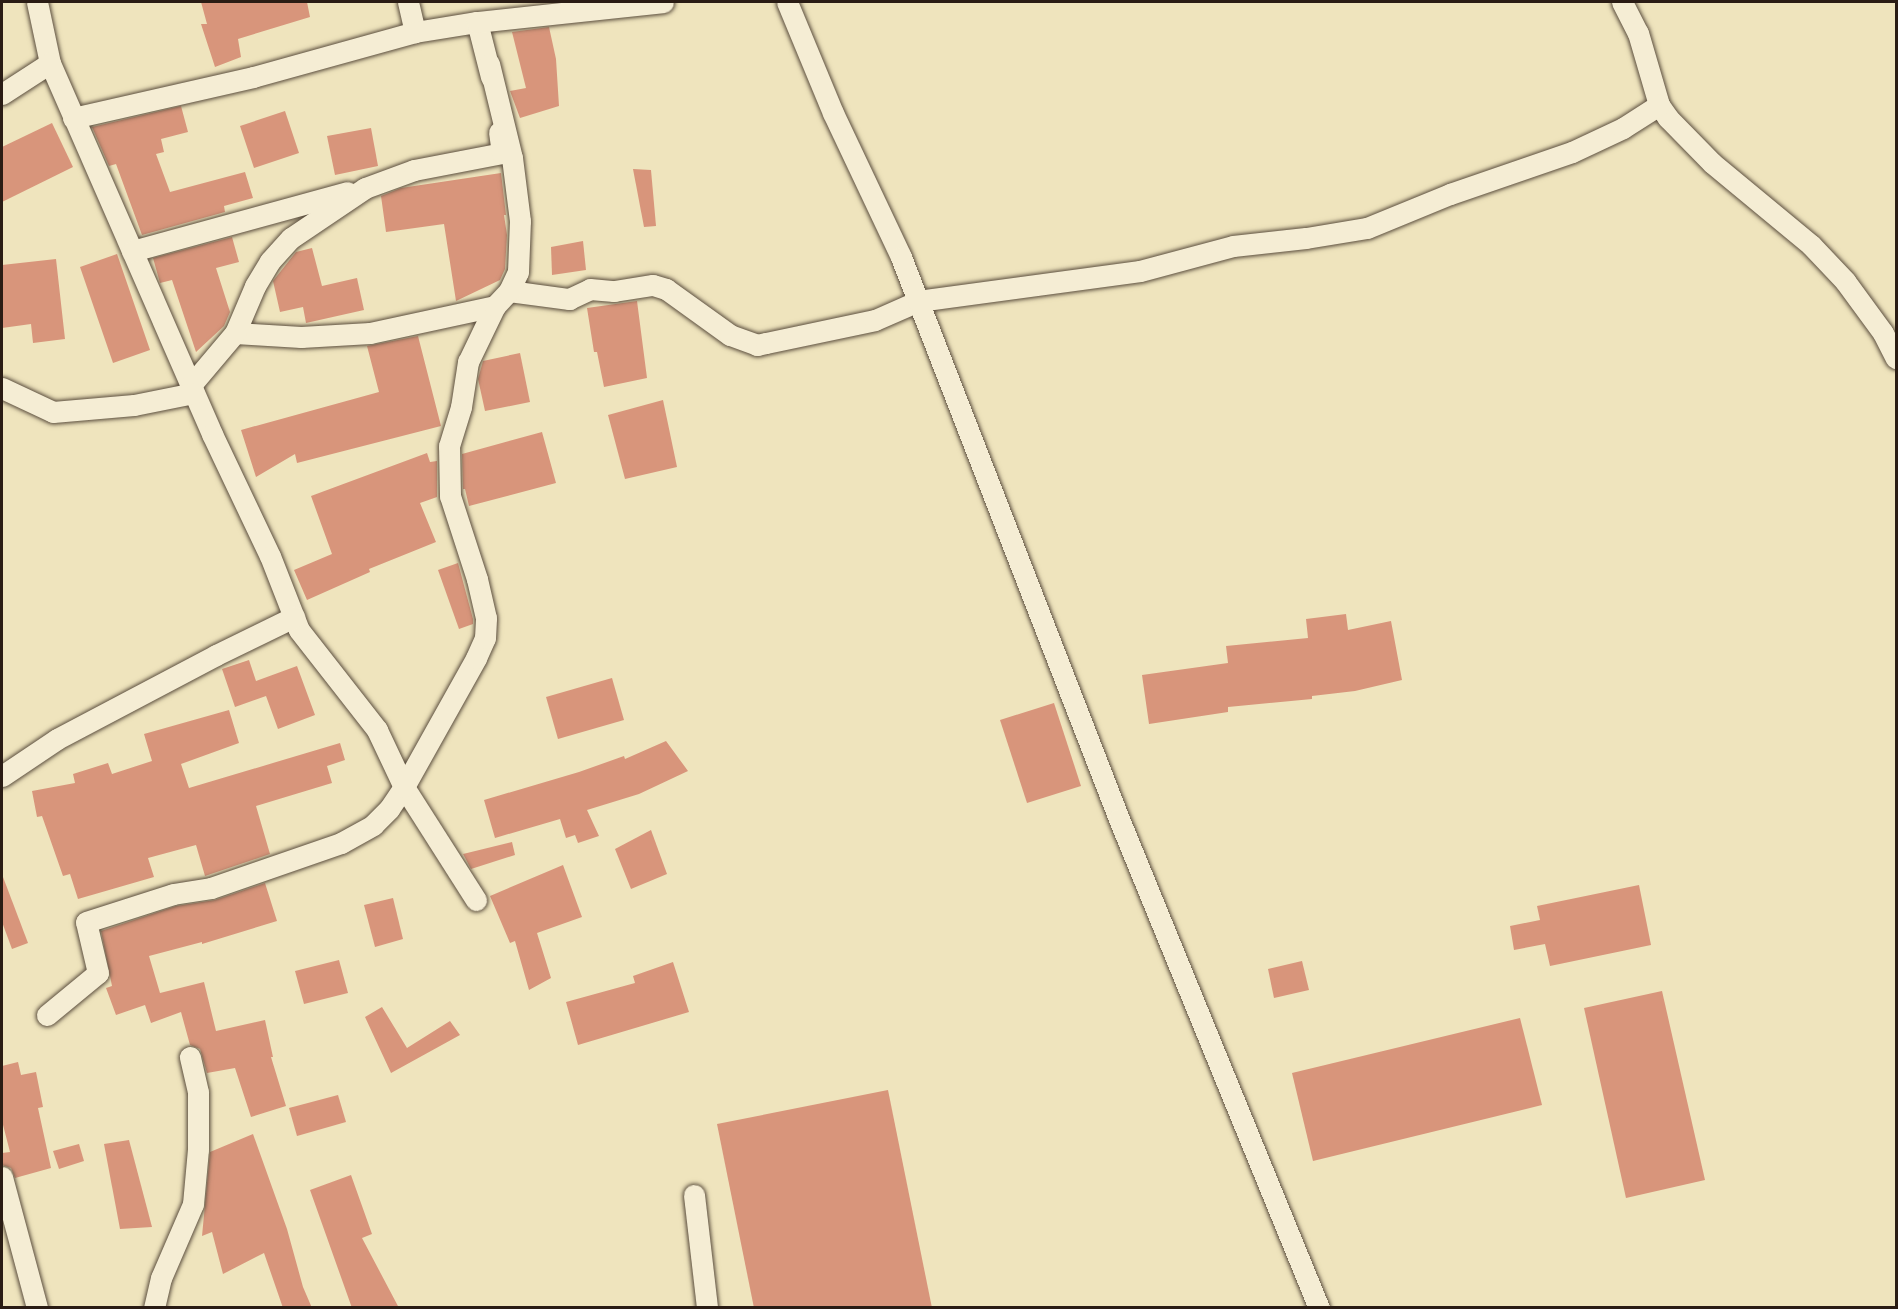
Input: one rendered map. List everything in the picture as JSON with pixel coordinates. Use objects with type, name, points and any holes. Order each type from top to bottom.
[{"type":"street","points":[[37,2],[50,63],[193,389],[270,556],[299,630],[377,730],[404,787],[476,900]]},
{"type":"street","points":[[408,2],[415,32]]},
{"type":"street","points":[[73,118],[253,77],[415,32],[477,22],[663,2]]},
{"type":"street","points":[[787,2],[833,113],[901,257],[1119,819],[1319,1308]]},
{"type":"street","points":[[1622,2],[1638,33],[1659,105],[1678,130],[1712,163],[1811,245],[1845,281],[1883,333],[1896,358]]},
{"type":"street","points":[[47,1015],[98,973],[86,922],[173,894],[211,888],[341,843],[372,825],[389,809],[404,787],[485,638],[486,618],[477,579],[450,496],[447,473],[449,446],[461,407],[468,362],[518,272],[520,221],[512,158],[477,22]]},
{"type":"street","points":[[2,94],[50,63]]},
{"type":"street","points":[[2,388],[53,412],[134,405],[193,389],[235,333],[255,286],[291,238],[365,188],[414,170],[502,153],[489,64]]},
{"type":"street","points":[[235,333],[301,337],[370,333],[502,299],[569,299],[590,289],[614,291],[653,285],[666,290],[730,335],[757,345],[875,320],[918,301],[1140,271],[1233,246],[1367,228],[1450,194],[1572,152],[1623,128],[1659,105]]},
{"type":"street","points":[[132,250],[365,188],[512,158]]},
{"type":"street","points":[[2,776],[57,739],[216,655],[294,617]]},
{"type":"street","points":[[154,1308],[160,1278],[193,1204],[198,1149],[198,1092],[190,1057]]},
{"type":"street","points":[[2,1177],[37,1308]]},
{"type":"street","points":[[694,1195],[706,1308]]},
{"type":"building","points":[[201,2],[307,2],[310,17],[238,39],[241,57],[215,67],[201,24],[207,24]]},
{"type":"building","points":[[549,27],[556,59],[559,106],[520,118],[510,91],[526,88],[512,32]]},
{"type":"building","points":[[181,106],[188,132],[161,139],[164,152],[156,154],[170,192],[245,172],[253,198],[224,206],[225,212],[142,235],[116,164],[109,166],[92,127]]},
{"type":"building","points":[[285,111],[299,153],[254,168],[240,126]]},
{"type":"building","points":[[52,123],[73,167],[2,202],[2,147]]},
{"type":"building","points":[[371,128],[378,166],[335,175],[327,136]]},
{"type":"building","points":[[633,169],[651,170],[656,226],[644,227]]},
{"type":"building","points":[[501,173],[507,235],[505,269],[500,280],[456,301],[444,224],[386,232],[381,196],[401,188]]},
{"type":"building","points":[[232,237],[239,262],[216,268],[230,312],[224,326],[196,352],[172,280],[160,283],[153,258]]},
{"type":"building","points":[[583,241],[586,270],[552,275],[551,247]]},
{"type":"building","points":[[312,248],[322,286],[357,278],[364,310],[306,323],[303,307],[280,312],[273,281],[296,252]]},
{"type":"building","points":[[117,254],[150,350],[113,363],[80,267]]},
{"type":"building","points":[[56,259],[65,339],[33,343],[31,324],[2,328],[2,265]]},
{"type":"building","points":[[637,301],[647,378],[604,387],[597,352],[594,352],[587,308]]},
{"type":"building","points":[[418,336],[441,426],[297,463],[295,454],[256,477],[241,430],[379,392],[367,346]]},
{"type":"building","points":[[520,353],[530,402],[485,411],[478,379],[483,361]]},
{"type":"building","points":[[663,400],[677,467],[625,479],[608,415]]},
{"type":"building","points":[[542,432],[556,483],[469,506],[465,489],[463,489],[462,454]]},
{"type":"building","points":[[427,453],[430,462],[437,461],[437,497],[420,503],[436,542],[369,569],[370,572],[307,600],[294,570],[332,554],[311,496]]},
{"type":"building","points":[[458,563],[473,619],[473,624],[459,629],[438,570]]},
{"type":"building","points":[[1346,614],[1348,630],[1391,621],[1402,680],[1355,691],[1312,696],[1312,699],[1228,707],[1228,712],[1149,724],[1142,675],[1228,663],[1226,646],[1308,638],[1306,619]]},
{"type":"building","points":[[249,660],[256,681],[297,666],[315,715],[278,729],[266,696],[235,707],[222,669]]},
{"type":"building","points":[[612,678],[624,720],[558,739],[546,697]]},
{"type":"building","points":[[1054,703],[1081,786],[1027,803],[1000,720]]},
{"type":"building","points":[[229,710],[239,743],[181,764],[189,788],[340,743],[345,760],[327,766],[332,783],[256,806],[270,854],[205,876],[196,845],[148,858],[154,877],[78,899],[70,874],[63,876],[42,816],[37,817],[32,791],[75,783],[73,774],[108,763],[112,774],[152,761],[144,734]]},
{"type":"building","points":[[666,741],[688,771],[639,794],[587,810],[599,836],[578,843],[575,835],[566,838],[560,819],[495,838],[484,800],[624,756],[625,759]]},
{"type":"building","points":[[651,830],[667,874],[631,889],[615,849]]},
{"type":"building","points":[[512,842],[515,855],[471,869],[463,854]]},
{"type":"building","points":[[563,865],[582,917],[537,933],[551,978],[529,990],[515,941],[510,943],[490,896]]},
{"type":"building","points":[[3,877],[28,943],[12,949],[2,922]]},
{"type":"building","points":[[265,883],[277,921],[202,944],[202,942],[149,956],[160,993],[204,982],[216,1031],[265,1020],[273,1057],[271,1057],[286,1106],[251,1117],[235,1068],[207,1073],[200,1049],[190,1045],[181,1012],[151,1023],[145,1005],[116,1015],[106,988],[112,986],[101,931],[176,906],[215,900]]},
{"type":"building","points":[[1639,885],[1651,945],[1550,966],[1545,944],[1514,950],[1510,926],[1540,920],[1537,906]]},
{"type":"building","points":[[393,898],[403,939],[375,947],[364,905]]},
{"type":"building","points":[[339,960],[348,993],[304,1004],[295,971]]},
{"type":"building","points":[[1302,961],[1309,990],[1274,998],[1268,969]]},
{"type":"building","points":[[673,962],[689,1012],[578,1045],[566,1002],[635,983],[633,976]]},
{"type":"building","points":[[1662,991],[1705,1180],[1626,1198],[1584,1008]]},
{"type":"building","points":[[382,1007],[407,1048],[450,1021],[460,1035],[391,1073],[365,1017]]},
{"type":"building","points":[[1520,1018],[1542,1105],[1313,1161],[1292,1073]]},
{"type":"building","points":[[18,1062],[21,1075],[36,1072],[43,1107],[38,1108],[51,1168],[15,1178],[11,1168],[2,1165],[2,1153],[10,1152],[2,1121],[2,1066]]},
{"type":"building","points":[[888,1090],[932,1308],[754,1308],[717,1124]]},
{"type":"building","points":[[338,1095],[346,1122],[297,1136],[289,1108]]},
{"type":"building","points":[[253,1134],[312,1308],[283,1308],[264,1253],[223,1274],[212,1232],[202,1236],[210,1152]]},
{"type":"building","points":[[129,1140],[152,1227],[120,1229],[104,1144]]},
{"type":"building","points":[[79,1144],[84,1161],[59,1169],[53,1151]]},
{"type":"building","points":[[351,1175],[372,1234],[362,1238],[399,1308],[352,1308],[310,1190]]}]
